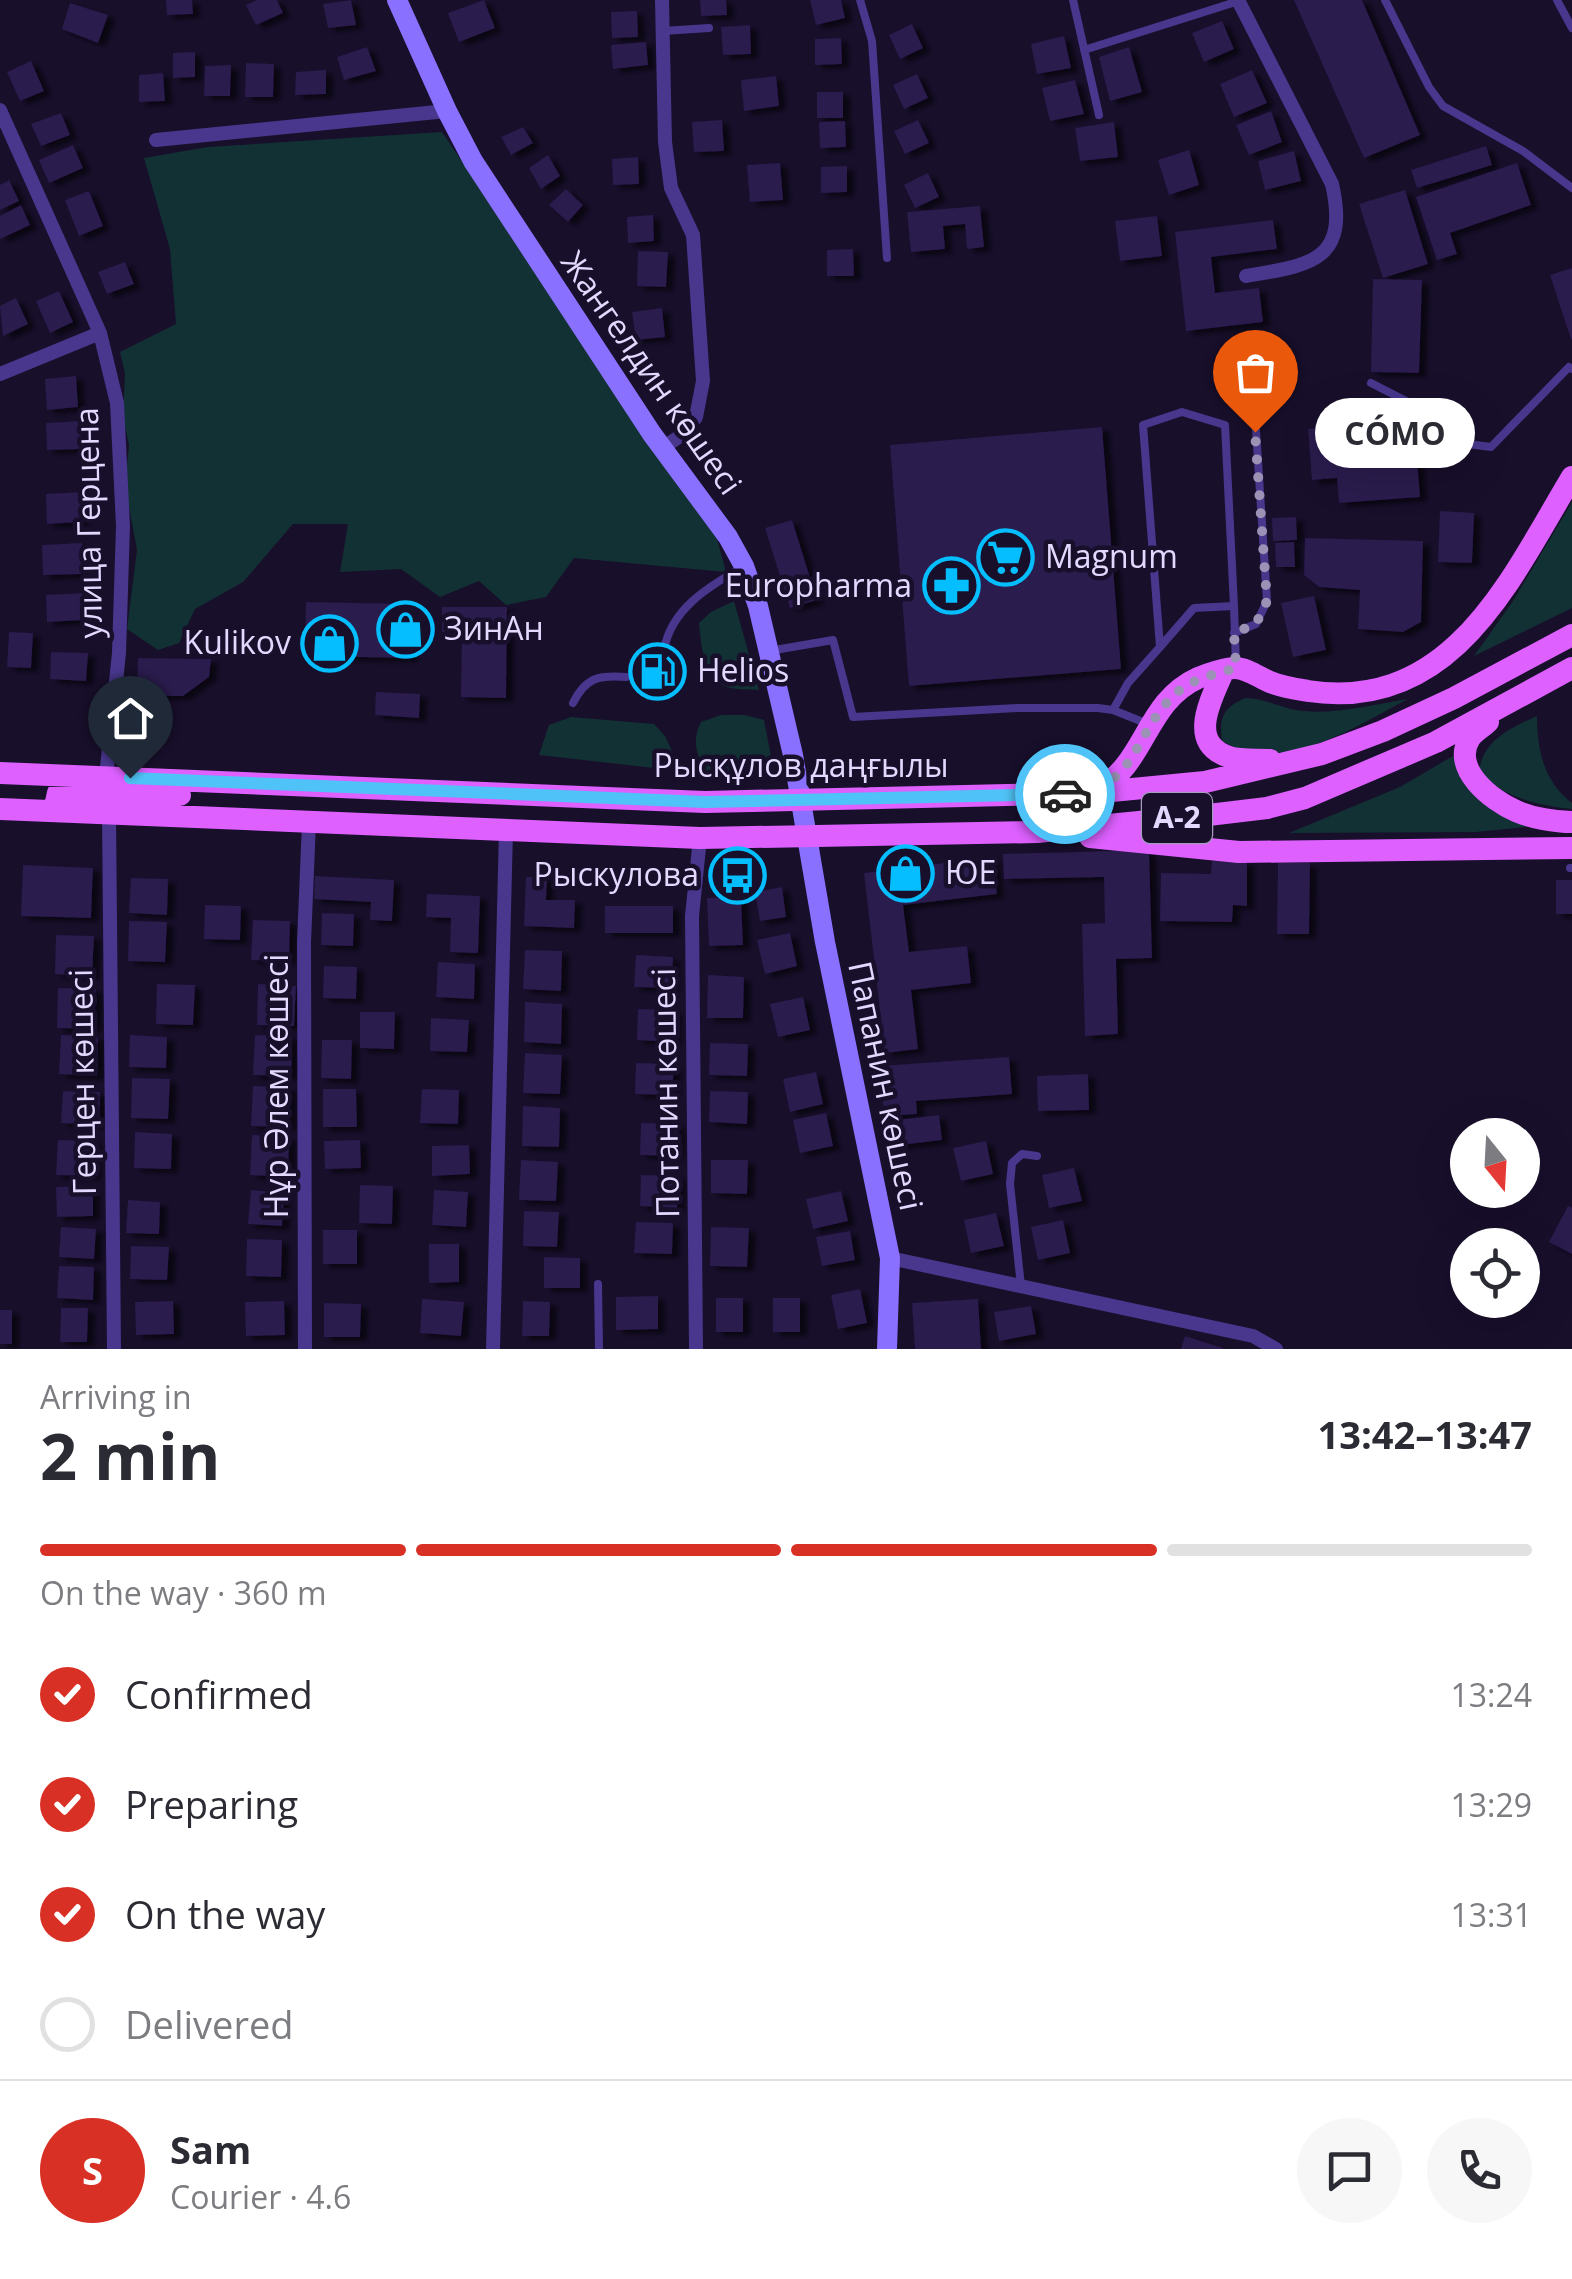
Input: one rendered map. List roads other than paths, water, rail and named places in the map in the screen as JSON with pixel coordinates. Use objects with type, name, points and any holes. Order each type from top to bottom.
[{"type":"main road","name":"Жангелдин көшесі","points":[[397,0],[473,161],[744,566],[769,651],[801,801]]},
{"type":"main road","points":[[1091,793],[1123,771],[1148,724],[1175,694],[1198,678],[1229,670],[1327,694],[1379,690],[1418,674],[1461,645],[1486,618],[1572,477]]},
{"type":"main road","name":"Рысқұлов даңғылы","points":[[0,774],[705,802],[1091,793],[1205,782],[1294,762],[1383,731],[1572,635]]},
{"type":"main road","name":"Рысқұлов даңғылы","points":[[0,809],[700,838],[1036,832],[1216,814],[1305,798],[1436,742],[1572,668]]},
{"type":"main road","points":[[1229,670],[1206,708],[1203,722],[1215,748],[1229,757],[1294,762]]},
{"type":"main road","points":[[1522,694],[1471,737],[1465,750],[1466,765],[1474,781],[1516,811],[1572,822]]},
{"type":"main road","points":[[54,811],[58,793],[63,791],[196,795],[205,781]]},
{"type":"main road","points":[[309,823],[318,800],[324,798],[459,802],[465,792]]},
{"type":"main road","name":"Папанин көшесі","points":[[801,801],[825,942],[890,1258],[887,1349]]},
{"type":"main road","points":[[1036,832],[1239,852],[1571,861]]},
{"type":"street","points":[[662,0],[665,142],[671,188],[693,235],[703,380],[696,417],[685,433],[662,448]]},
{"type":"street","points":[[1238,0],[1332,184],[1338,209],[1333,234],[1318,259],[1306,266],[1246,276]]},
{"type":"street","name":"улица Герцена","points":[[0,110],[100,333],[117,403],[123,526],[117,684],[106,776]]},
{"type":"street","points":[[156,140],[447,111]]},
{"type":"street","points":[[0,374],[100,333]]},
{"type":"street","name":"Герцен көшесі","points":[[109,814],[114,1349]]},
{"type":"street","name":"Нұр Әлем көшесі","points":[[305,1349],[304,942],[309,823]]},
{"type":"street","points":[[493,1349],[506,830]]},
{"type":"street","name":"Потанин көшесі","points":[[696,1349],[692,916],[700,838]]},
{"type":"street","points":[[890,1258],[1253,1336],[1276,1349]]},
{"type":"lane","points":[[860,0],[872,41],[887,258]]},
{"type":"lane","points":[[1073,0],[1099,116]]},
{"type":"lane","points":[[1084,50],[1238,0]]},
{"type":"lane","points":[[1385,0],[1428,87],[1444,106],[1523,150],[1572,188]]},
{"type":"lane","points":[[1557,0],[1572,28]]},
{"type":"lane","points":[[664,31],[709,28]]},
{"type":"lane","points":[[1370,383],[1418,406],[1430,439],[1491,447],[1569,367],[1572,370]]},
{"type":"lane","points":[[1234,633],[1256,624],[1267,601],[1254,399]]},
{"type":"lane","points":[[1160,647],[1143,425],[1182,412],[1225,425],[1234,606],[1229,670]]},
{"type":"lane","points":[[664,650],[666,636],[680,612],[744,566]]},
{"type":"lane","points":[[1113,710],[1128,683],[1194,608],[1234,606]]},
{"type":"lane","points":[[769,651],[833,640],[853,717],[1017,708],[1113,710],[1148,724]]},
{"type":"lane","points":[[574,703],[587,681],[600,675],[626,677]]},
{"type":"lane","points":[[1022,1286],[1010,1184],[1012,1163],[1022,1154],[1037,1156]]},
{"type":"lane","points":[[598,1284],[599,1349]]},
{"type":"place","name":"CÓMO","points":[[1255,432]]},
{"type":"place","name":"Magnum","points":[[1006,557]]},
{"type":"place","name":"Europharma","points":[[951,586]]},
{"type":"place","name":"ЗинАн","points":[[405,629]]},
{"type":"place","name":"Kulikov","points":[[330,643]]},
{"type":"place","name":"Helios","points":[[658,671]]},
{"type":"place","name":"ЮЕ","points":[[906,873]]},
{"type":"place","name":"Рыскулова","points":[[738,875]]}]
